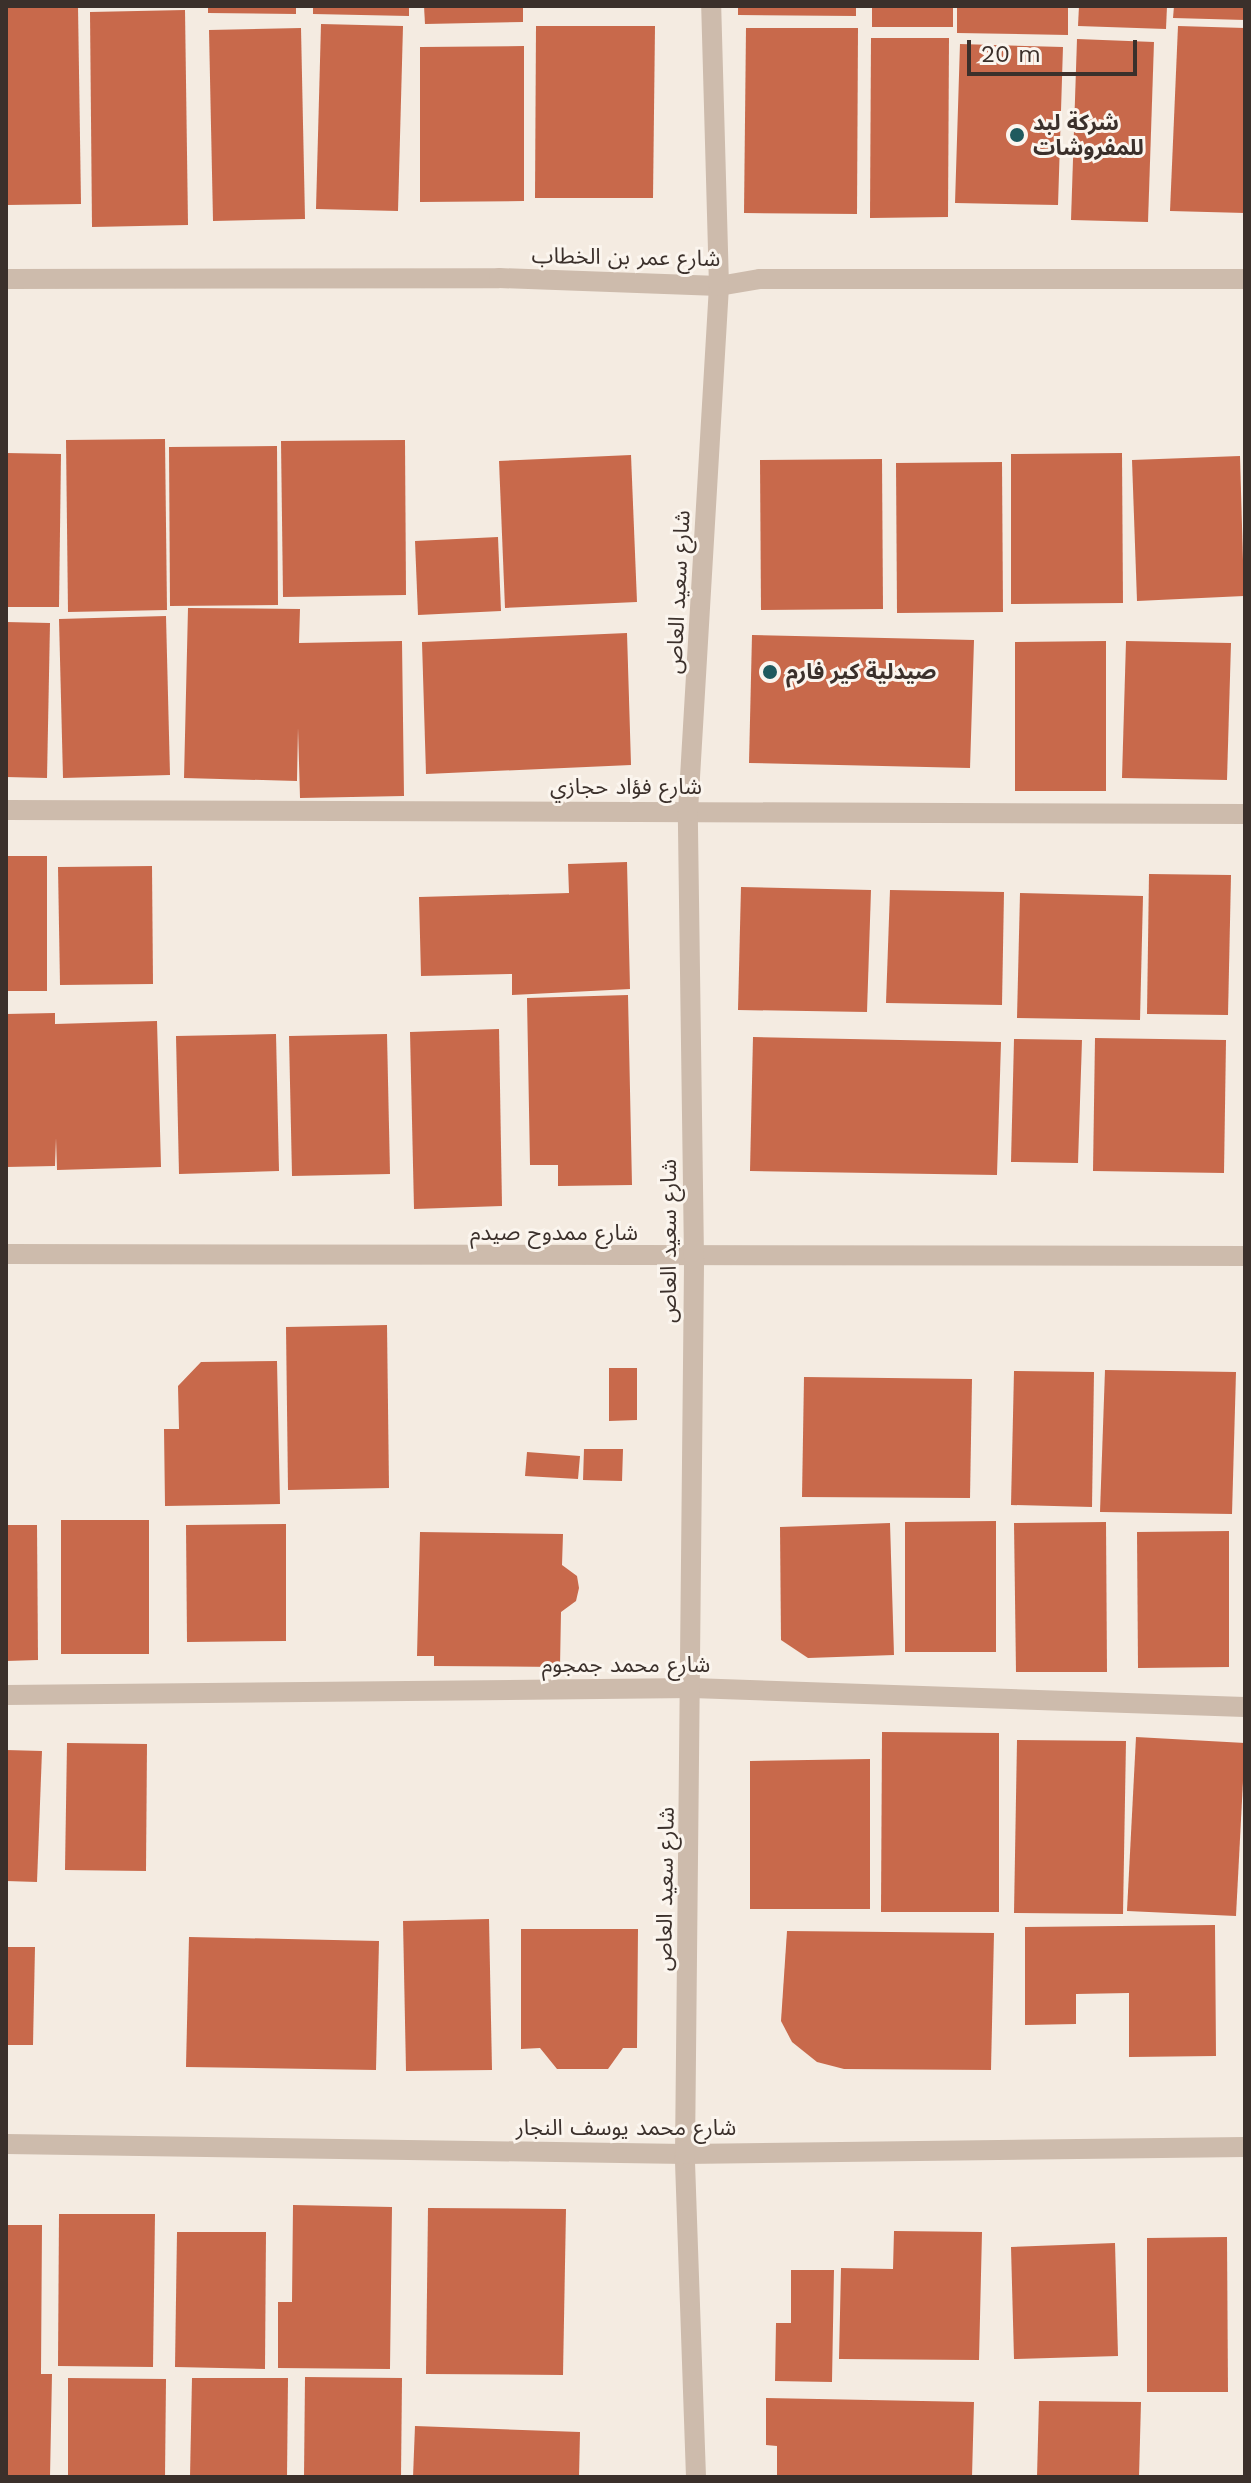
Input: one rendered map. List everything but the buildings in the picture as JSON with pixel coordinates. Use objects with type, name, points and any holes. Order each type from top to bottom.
[{"type":"street","name":"شارع سعيد العاص","points":[[696,2477],[685,2154],[694,1258],[688,811],[719,286],[711,6]]},
{"type":"street","name":"شارع عمر بن الخطاب","points":[[6,279],[499,278],[719,286],[760,279],[1245,279]]},
{"type":"street","name":"شارع فؤاد حجازي","points":[[6,810],[1245,814]]},
{"type":"street","name":"شارع ممدوح صيدم","points":[[6,1254],[694,1258],[1245,1256]]},
{"type":"street","name":"شارع محمد جمجوم","points":[[6,1695],[692,1688],[1245,1707]]},
{"type":"street","name":"شارع محمد يوسف النجار","points":[[6,2144],[685,2154],[1245,2147]]},
{"type":"place","name":"شركة لبد للمفروشات","points":[[1017,135]]},
{"type":"place","name":"صيدلية كير فارم","points":[[770,672]]}]
